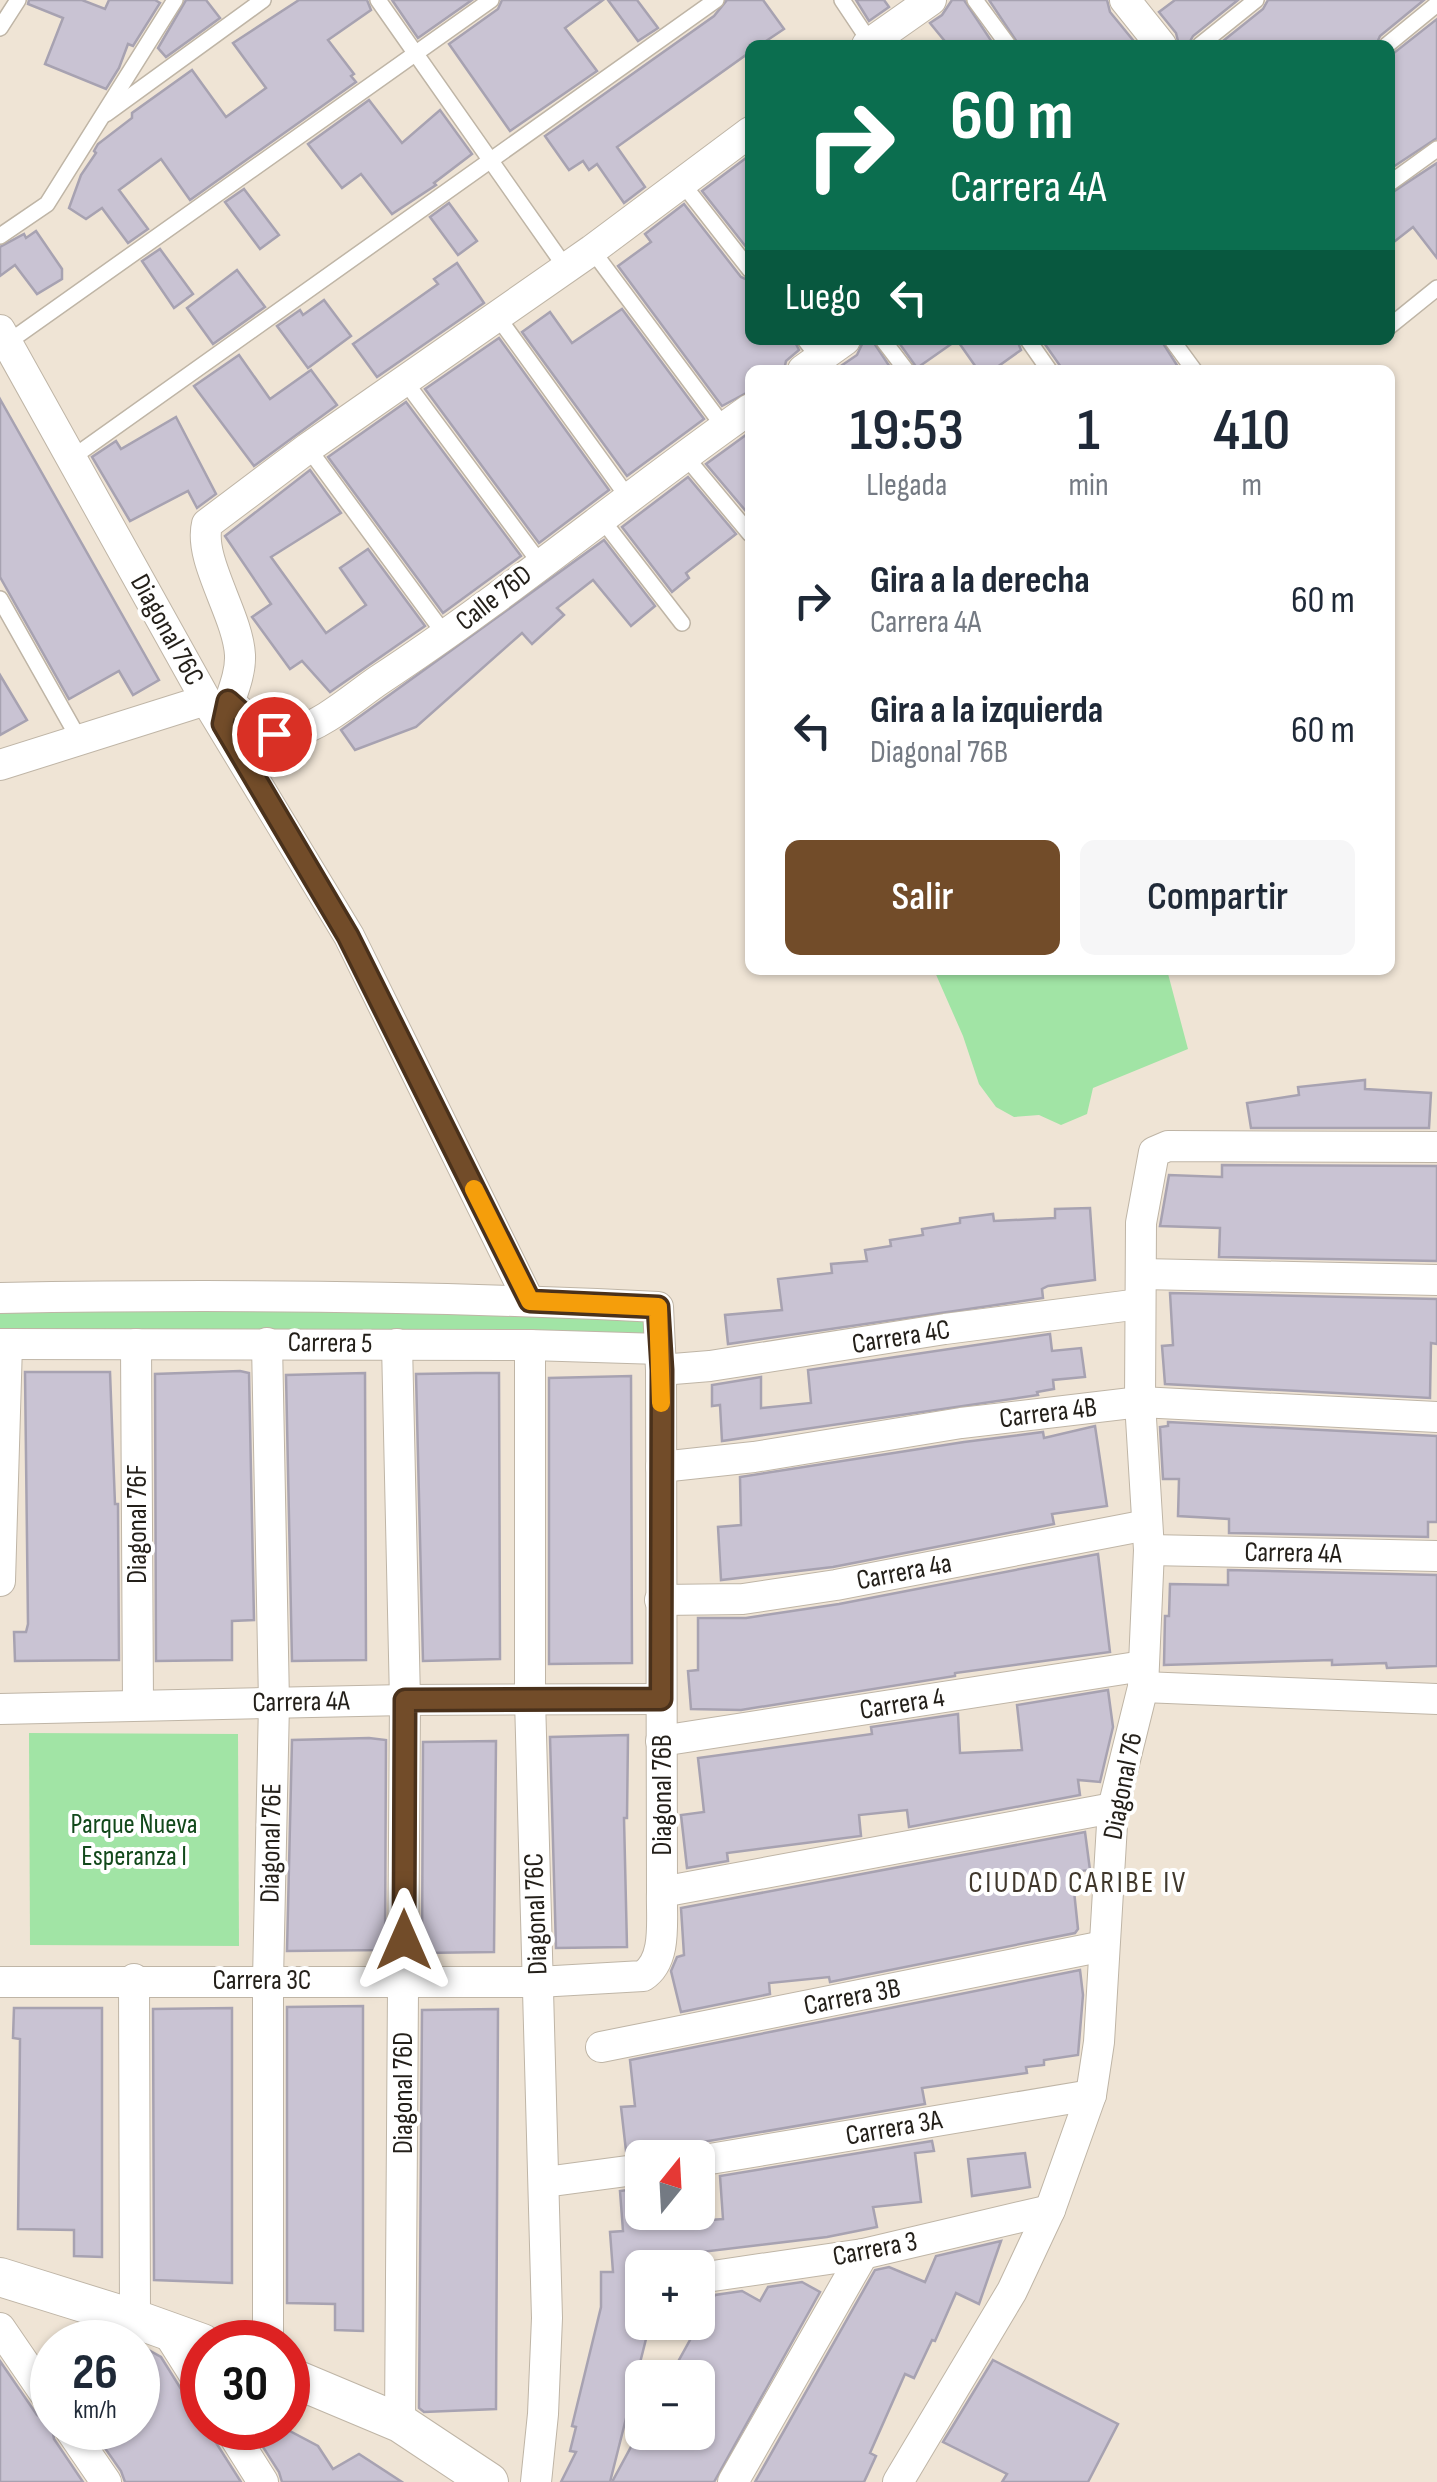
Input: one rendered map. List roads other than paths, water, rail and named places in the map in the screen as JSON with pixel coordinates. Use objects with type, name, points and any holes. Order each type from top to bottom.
[{"type":"street","points":[[876,40],[931,0]]},
{"type":"street","points":[[1125,0],[1157,40]]},
{"type":"street","points":[[0,765],[79,739],[219,709],[240,672],[240,650],[206,549],[207,524],[308,448],[592,250],[745,136]]},
{"type":"street","points":[[809,356],[834,345]]},
{"type":"street","name":"Diagonal 76C","points":[[6,351],[219,709],[348,936],[530,1301]]},
{"type":"street","name":"Calle 76D","points":[[219,709],[274,734],[296,732],[446,636],[627,496],[745,412]]},
{"type":"street","name":"Diagonal 76","points":[[898,2482],[1012,2291],[1050,2210],[1091,2095],[1099,2042],[1113,1808],[1143,1677],[1148,1538],[1140,1402],[1141,1223],[1154,1152],[1168,1146],[1437,1147]]},
{"type":"street","name":"Carrera 4C","points":[[661,1360],[710,1366],[944,1329],[1141,1289],[1437,1280]]},
{"type":"street","name":"Carrera 5","points":[[0,1298],[530,1301],[658,1307]]},
{"type":"street","name":"Diagonal 76B","points":[[643,1976],[652,1970],[660,1952],[662,1892],[658,1307]]},
{"type":"street","name":"Diagonal 76E","points":[[267,1342],[274,1703],[268,1980],[268,2320]]},
{"type":"street","points":[[0,1581],[3,1344]]},
{"type":"street","name":"Carrera 5","points":[[3,1344],[530,1344],[661,1360]]},
{"type":"street","name":"Diagonal 76F","points":[[136,1344],[138,1705]]},
{"type":"street","name":"Diagonal 76D","points":[[398,1344],[405,1700],[400,2423]]},
{"type":"street","name":"Diagonal 76C","points":[[530,1344],[530,1699],[546,2318],[536,2482]]},
{"type":"street","name":"Carrera 4B","points":[[661,1467],[791,1452],[961,1423],[1140,1402],[1437,1418]]},
{"type":"street","name":"Carrera 4A","points":[[1148,1538],[1437,1556]]},
{"type":"street","name":"Carrera 4a","points":[[660,1600],[743,1599],[1148,1538]]},
{"type":"street","name":"Carrera 4","points":[[661,1741],[1143,1677],[1437,1698]]},
{"type":"street","name":"Carrera 4A","points":[[0,1709],[661,1699]]},
{"type":"street","points":[[662,1892],[1113,1808]]},
{"type":"street","name":"Carrera 3B","points":[[601,2047],[1104,1946]]},
{"type":"street","name":"Carrera 3C","points":[[0,1982],[538,1982],[643,1976]]},
{"type":"street","points":[[134,1979],[151,2320]]},
{"type":"street","name":"Carrera 3A","points":[[715,2159],[1091,2095]]},
{"type":"street","points":[[545,2182],[625,2171]]},
{"type":"street","name":"Carrera 3","points":[[715,2276],[863,2254],[1050,2210]]},
{"type":"street","points":[[733,2482],[863,2254]]},
{"type":"street","points":[[0,2277],[138,2320]]},
{"type":"street","points":[[0,2328],[30,2372]]},
{"type":"street","points":[[160,2335],[180,2359]]},
{"type":"street","points":[[310,2385],[400,2423],[489,2482]]},
{"type":"street","points":[[83,2450],[106,2482]]},
{"type":"street","points":[[243,2450],[264,2482]]},
{"type":"lane","points":[[0,28],[18,0]]},
{"type":"lane","points":[[0,236],[47,204],[175,0]]},
{"type":"lane","points":[[99,119],[263,0]]},
{"type":"lane","points":[[378,0],[566,268]]},
{"type":"lane","points":[[6,351],[491,0]]},
{"type":"lane","points":[[82,450],[716,0]]},
{"type":"lane","points":[[842,0],[867,40]]},
{"type":"lane","points":[[975,0],[1004,40]]},
{"type":"lane","points":[[1206,40],[1256,0]]},
{"type":"lane","points":[[1393,40],[1437,4]]},
{"type":"lane","points":[[1395,179],[1437,149]]},
{"type":"lane","points":[[682,183],[745,264]]},
{"type":"lane","points":[[592,250],[724,427]]},
{"type":"lane","points":[[1395,322],[1437,288]]},
{"type":"lane","points":[[497,316],[627,496]]},
{"type":"lane","points":[[404,380],[540,562]]},
{"type":"lane","points":[[308,448],[446,636]]},
{"type":"lane","points":[[685,456],[745,528]]},
{"type":"lane","points":[[600,517],[682,622]]},
{"type":"lane","points":[[0,599],[79,739]]},
{"type":"district","name":"CIUDAD CARIBE IV","points":[[1078,1883]]},
{"type":"park label","name":"Parque Nueva Esperanza I","points":[[134,1840]]}]
